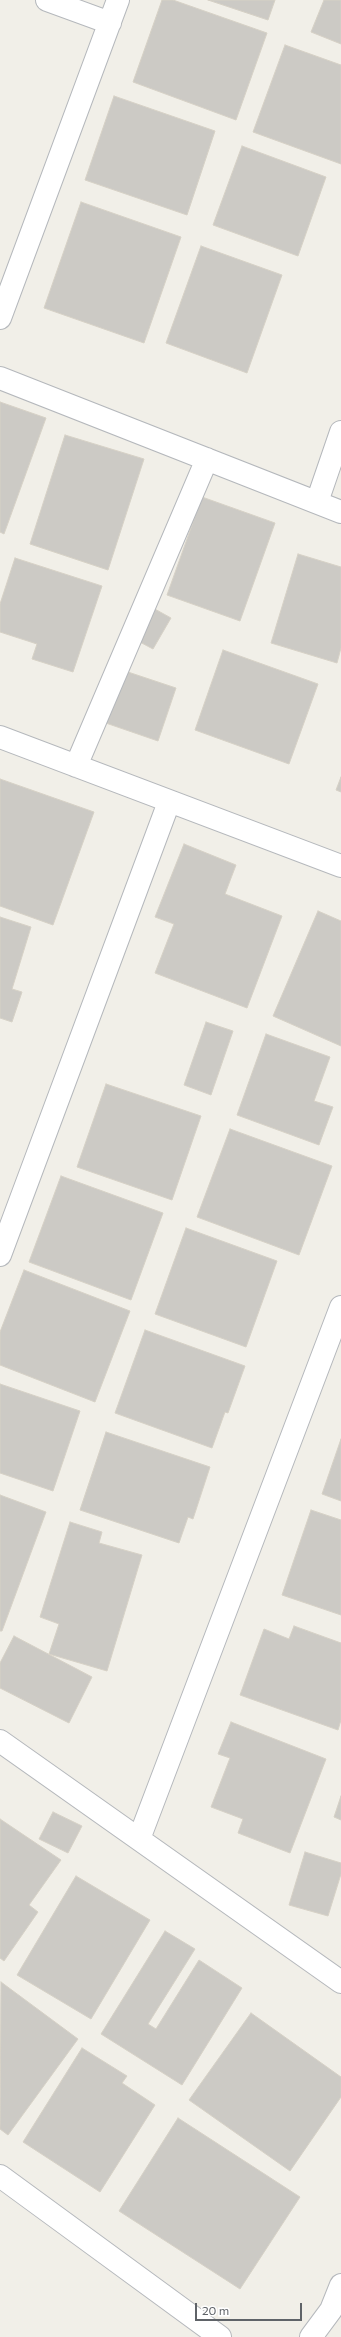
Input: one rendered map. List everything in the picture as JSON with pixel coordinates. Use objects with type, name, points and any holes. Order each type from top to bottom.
[{"type":"street","points":[[48,0],[110,23]]},
{"type":"street","points":[[0,318],[118,0]]},
{"type":"street","points":[[0,378],[341,512]]},
{"type":"street","points":[[317,502],[341,432]]},
{"type":"street","points":[[76,766],[207,459]]},
{"type":"street","points":[[0,737],[341,866]]},
{"type":"street","points":[[0,1255],[170,802]]},
{"type":"street","points":[[139,1839],[341,1307]]},
{"type":"street","points":[[0,1741],[341,1982]]},
{"type":"street","points":[[0,2176],[220,2337]]},
{"type":"street","points":[[311,2337],[331,2310],[341,2285]]},
{"type":"building","points":[[162,0],[173,0],[267,33],[236,120],[133,82]]},
{"type":"building","points":[[208,0],[275,0],[268,20]]},
{"type":"building","points":[[324,0],[341,0],[341,44],[311,32]]},
{"type":"building","points":[[285,45],[341,65],[341,164],[253,132]]},
{"type":"building","points":[[114,96],[215,131],[187,215],[85,180]]},
{"type":"building","points":[[242,146],[326,177],[298,256],[213,225]]},
{"type":"building","points":[[81,202],[181,237],[144,343],[44,308]]},
{"type":"building","points":[[201,246],[282,275],[247,373],[166,343]]},
{"type":"building","points":[[0,402],[46,418],[4,534],[0,532]]},
{"type":"building","points":[[65,435],[144,459],[108,570],[30,544]]},
{"type":"building","points":[[202,497],[275,523],[240,621],[167,595]]},
{"type":"building","points":[[298,554],[341,567],[341,648],[337,663],[271,643]]},
{"type":"building","points":[[15,558],[102,586],[73,672],[32,659],[37,644],[0,632],[0,604]]},
{"type":"building","points":[[153,608],[171,618],[153,649],[136,640]]},
{"type":"building","points":[[223,650],[318,684],[289,764],[195,730]]},
{"type":"building","points":[[119,669],[176,688],[158,741],[100,721]]},
{"type":"building","points":[[341,777],[341,792],[336,790]]},
{"type":"building","points":[[0,779],[94,812],[53,925],[0,906]]},
{"type":"building","points":[[184,844],[236,865],[225,894],[282,916],[247,1008],[155,973],[174,924],[155,917]]},
{"type":"building","points":[[318,911],[341,921],[341,1046],[273,1016]]},
{"type":"building","points":[[0,917],[31,927],[12,989],[22,992],[12,1022],[0,1018]]},
{"type":"building","points":[[206,1022],[233,1031],[211,1095],[184,1085]]},
{"type":"building","points":[[266,1034],[330,1057],[314,1101],[333,1107],[319,1145],[237,1115]]},
{"type":"building","points":[[106,1084],[201,1116],[172,1200],[77,1167]]},
{"type":"building","points":[[230,1129],[332,1166],[299,1255],[197,1217]]},
{"type":"building","points":[[61,1176],[163,1213],[131,1300],[29,1262]]},
{"type":"building","points":[[186,1228],[277,1261],[246,1347],[155,1314]]},
{"type":"building","points":[[24,1270],[130,1311],[95,1402],[0,1365],[0,1332]]},
{"type":"building","points":[[145,1330],[245,1366],[228,1413],[225,1412],[212,1448],[115,1413]]},
{"type":"building","points":[[0,1384],[80,1411],[53,1491],[0,1473]]},
{"type":"building","points":[[106,1432],[210,1467],[193,1519],[188,1517],[179,1543],[80,1510]]},
{"type":"building","points":[[341,1439],[341,1501],[322,1494]]},
{"type":"building","points":[[0,1495],[46,1512],[2,1631],[0,1631]]},
{"type":"building","points":[[311,1510],[341,1520],[341,1615],[282,1595]]},
{"type":"building","points":[[70,1522],[102,1532],[99,1543],[142,1555],[107,1671],[49,1654],[59,1624],[40,1617]]},
{"type":"building","points":[[294,1626],[341,1643],[341,1720],[338,1730],[240,1695],[264,1629],[289,1639]]},
{"type":"building","points":[[14,1636],[92,1677],[69,1723],[0,1688],[0,1663]]},
{"type":"building","points":[[231,1722],[326,1759],[290,1853],[238,1833],[243,1819],[211,1807],[230,1758],[218,1754]]},
{"type":"building","points":[[341,1796],[341,1820],[334,1817]]},
{"type":"building","points":[[53,1812],[82,1826],[68,1853],[39,1839]]},
{"type":"building","points":[[0,1819],[61,1860],[29,1905],[38,1912],[4,1961],[0,1958]]},
{"type":"building","points":[[305,1852],[341,1863],[341,1874],[328,1916],[289,1905]]},
{"type":"building","points":[[76,1876],[150,1920],[91,2019],[17,1975]]},
{"type":"building","points":[[165,1931],[195,1949],[148,2024],[156,2029],[199,1960],[242,1988],[182,2085],[101,2034]]},
{"type":"building","points":[[1,1982],[78,2039],[8,2135],[0,2129]]},
{"type":"building","points":[[251,2013],[341,2077],[341,2097],[290,2171],[189,2100]]},
{"type":"building","points":[[82,2048],[127,2076],[122,2083],[155,2105],[100,2192],[23,2142]]},
{"type":"building","points":[[178,2118],[300,2197],[240,2289],[119,2211]]}]
